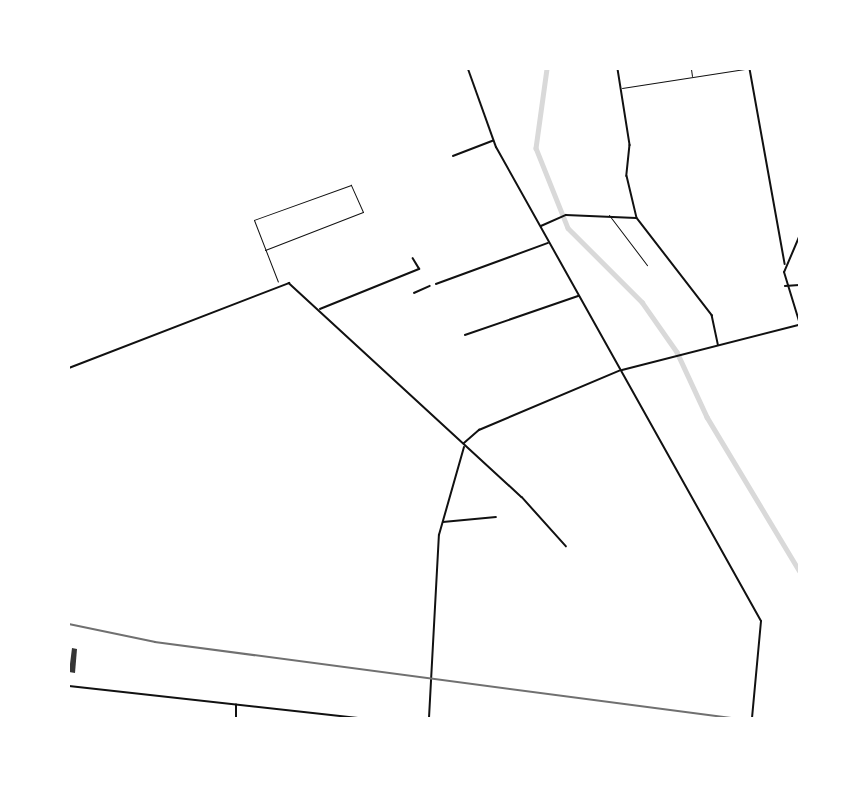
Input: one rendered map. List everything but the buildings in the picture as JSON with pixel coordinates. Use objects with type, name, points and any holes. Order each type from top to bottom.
[{"type":"street","points":[[468,69],[493,140],[761,621],[752,718]]},
{"type":"street","points":[[618,69],[630,145],[627,176],[637,218],[712,315],[718,344]]},
{"type":"street","points":[[429,718],[442,522],[464,445],[494,423],[620,370],[799,323],[785,286],[785,264],[750,69]]},
{"type":"street","points":[[453,156],[493,140]]},
{"type":"street","points":[[540,226],[566,215],[609,215],[637,218]]},
{"type":"street","points":[[785,264],[799,237]]},
{"type":"street","points":[[436,284],[549,243]]},
{"type":"street","points":[[319,309],[419,269],[413,259]]},
{"type":"street","points":[[69,368],[279,286],[290,284],[464,445],[566,546]]},
{"type":"street","points":[[785,286],[799,285]]},
{"type":"street","points":[[414,292],[430,286]]},
{"type":"street","points":[[465,334],[579,295]]},
{"type":"street","points":[[442,522],[496,517]]},
{"type":"street","points":[[69,686],[360,718]]},
{"type":"street","points":[[236,704],[236,718]]},
{"type":"lane","points":[[691,69],[692,77]]},
{"type":"lane","points":[[621,88],[745,69]]},
{"type":"lane","points":[[609,215],[647,265]]},
{"type":"path","points":[[265,250],[363,212],[351,185],[257,218],[265,250],[279,286]]},
{"type":"waterway","points":[[547,69],[536,148],[568,228],[642,302],[677,352],[707,417],[799,570]]},
{"type":"railway","points":[[69,624],[155,642],[731,718]]}]
